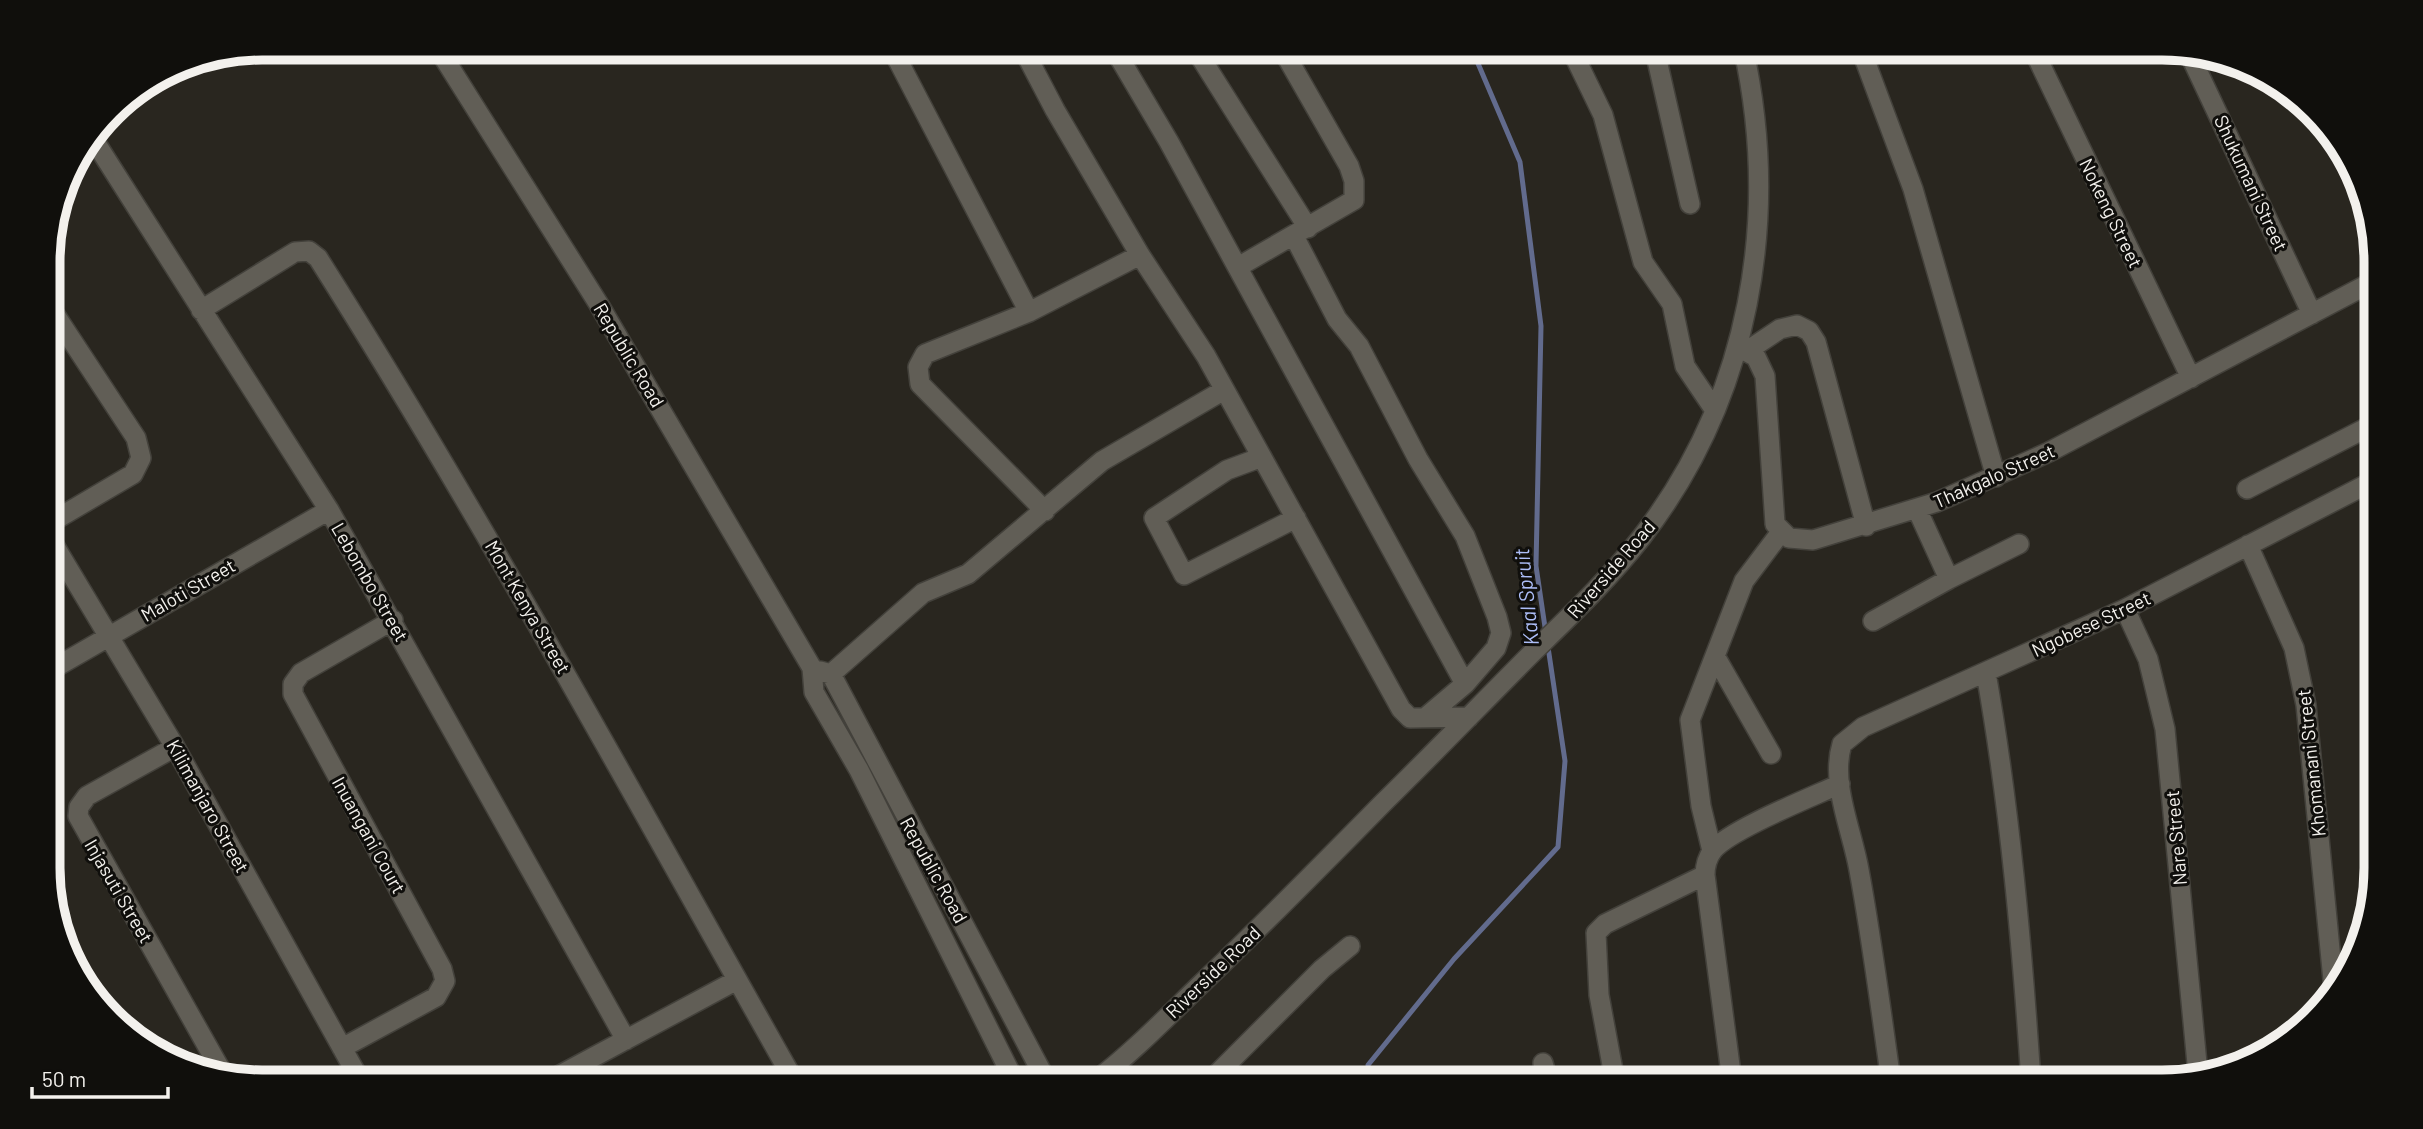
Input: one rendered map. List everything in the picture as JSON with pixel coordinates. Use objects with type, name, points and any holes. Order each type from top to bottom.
[{"type":"street","name":"Republic Road","points":[[445,60],[611,324],[822,671],[1040,1070]]},
{"type":"street","points":[[898,60],[1029,312]]},
{"type":"street","points":[[1030,60],[1055,110],[1140,255],[1166,290],[1224,390],[1401,709],[1410,718],[1469,717]]},
{"type":"street","points":[[1121,60],[1238,267],[1465,684]]},
{"type":"street","points":[[1202,60],[1301,232],[1337,319],[1359,346],[1418,459],[1465,536],[1492,597],[1501,633],[1499,641],[1486,662],[1465,684],[1426,717]]},
{"type":"street","points":[[1238,267],[1354,200],[1354,181],[1289,60]]},
{"type":"street","points":[[1576,60],[1603,115],[1643,262],[1672,304],[1685,366],[1714,409]]},
{"type":"street","points":[[1657,60],[1690,204]]},
{"type":"street","name":"Riverside Road","points":[[1109,1070],[1257,931],[1557,629],[1616,567],[1663,508],[1685,471],[1742,349],[1756,256],[1760,194],[1759,143],[1745,60]]},
{"type":"street","points":[[1865,60],[1917,202],[1996,477]]},
{"type":"street","name":"Nokeng Street","points":[[2038,60],[2192,378]]},
{"type":"street","name":"Shukumani Street","points":[[2193,62],[2312,314]]},
{"type":"street","name":"Lebombo Street","points":[[97,145],[328,510],[393,620],[626,1040]]},
{"type":"street","name":"Mont Kenya Street","points":[[201,310],[295,253],[309,251],[318,258],[448,468],[788,1070]]},
{"type":"street","points":[[1045,511],[919,384],[918,367],[925,354],[1029,312],[1140,255]]},
{"type":"street","name":"Thakgalo Street","points":[[1781,532],[1790,538],[1813,540],[1917,509],[1996,477],[2192,378],[2364,286]]},
{"type":"street","points":[[60,322],[136,438],[141,458],[132,474],[60,517]]},
{"type":"street","points":[[1730,1069],[1705,875],[1712,851],[1701,806],[1690,720],[1744,581],[1781,532],[1775,524],[1772,507],[1765,376],[1762,365],[1742,349],[1780,329],[1797,324],[1808,331],[1816,342],[1866,526]]},
{"type":"street","points":[[822,671],[923,593],[968,574],[1125,446],[1224,390]]},
{"type":"street","points":[[2247,489],[2364,430]]},
{"type":"street","points":[[1262,457],[1227,470],[1154,518],[1184,575],[1296,518]]},
{"type":"street","name":"Ngobese Street","points":[[1889,1069],[1859,870],[1840,783],[1839,754],[1842,744],[1854,732],[2125,609],[2364,486]]},
{"type":"street","points":[[1917,509],[1949,579]]},
{"type":"street","name":"Maloti Street","points":[[60,665],[328,510]]},
{"type":"street","points":[[1873,621],[2019,544]]},
{"type":"street","name":"Khomanani Street","points":[[2248,545],[2283,619],[2302,685],[2332,974]]},
{"type":"street","name":"Kilimanjaro Street","points":[[60,554],[175,747],[354,1070]]},
{"type":"street","name":"Nare Street","points":[[2125,609],[2148,659],[2165,729],[2197,1066]]},
{"type":"street","name":"Inuangani Court","points":[[342,1048],[436,997],[445,981],[442,969],[293,694],[293,684],[301,673],[393,620]]},
{"type":"street","points":[[1715,656],[1771,754]]},
{"type":"street","name":"Republic Road","points":[[822,671],[814,692],[859,771],[1009,1070]]},
{"type":"street","points":[[1986,673],[1997,735],[2022,953],[2030,1069]]},
{"type":"street","name":"Injasuti Street","points":[[175,747],[87,796],[79,807],[78,817],[218,1065]]},
{"type":"street","points":[[1712,851],[1735,835],[1840,783]]},
{"type":"street","points":[[1613,1069],[1599,995],[1596,933],[1599,927],[1705,875]]},
{"type":"street","points":[[1222,1069],[1322,969],[1350,946]]},
{"type":"street","points":[[570,1070],[737,980]]},
{"type":"waterway","name":"Kaal Spruit","points":[[1477,60],[1520,162],[1541,326],[1536,566],[1546,634]]},
{"type":"waterway","name":"Kaal Spruit","points":[[1369,1069],[1368,1065],[1454,959],[1558,847],[1565,761],[1548,647]]}]
